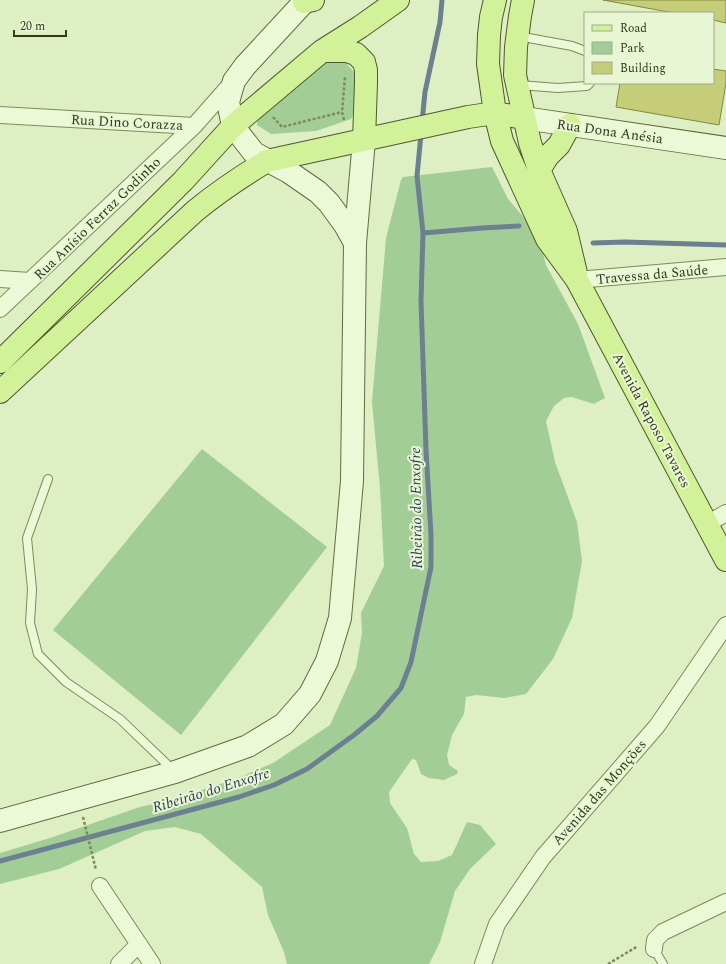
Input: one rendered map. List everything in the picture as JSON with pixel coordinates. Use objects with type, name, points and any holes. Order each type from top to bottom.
[{"type":"main road","points":[[0,362],[183,181],[233,126],[322,51],[360,27],[398,0]]},
{"type":"main road","name":"Avenida Raposo Tavares","points":[[495,0],[490,17],[488,64],[495,113],[502,141],[547,239],[577,280],[726,560]]},
{"type":"main road","name":"Avenida Raposo Tavares","points":[[523,0],[517,36],[515,76],[530,143],[539,170],[566,231],[577,280]]},
{"type":"main road","points":[[322,51],[347,51],[356,54],[364,62],[366,70],[364,140]]},
{"type":"main road","name":"Rua Dona Anésia","points":[[0,392],[196,210],[239,178],[267,161],[468,116],[495,113],[524,118]]},
{"type":"main road","points":[[539,170],[548,156],[559,144],[570,125]]},
{"type":"street","points":[[307,1],[245,66],[234,81],[228,102],[233,126],[254,153],[289,172],[318,192],[329,203],[345,225],[355,243]]},
{"type":"street","name":"Rua Dino Corazza","points":[[0,115],[194,126],[234,81]]},
{"type":"street","name":"Rua Dona Anésia","points":[[524,118],[726,148]]},
{"type":"street","name":"Rua Anísio Ferraz Godinho","points":[[0,309],[194,126]]},
{"type":"street","points":[[0,821],[175,772],[248,746],[284,724],[310,694],[327,661],[340,618],[352,481],[355,243],[364,140]]},
{"type":"street","name":"Travessa da Saúde","points":[[577,280],[726,267]]},
{"type":"street","points":[[0,280],[30,281]]},
{"type":"street","points":[[707,524],[726,512]]},
{"type":"street","name":"Avenida das Monções","points":[[483,964],[497,924],[543,857],[657,726],[726,625]]},
{"type":"street","points":[[100,886],[152,964]]},
{"type":"street","points":[[654,949],[655,940],[663,932],[726,902]]},
{"type":"street","points":[[119,964],[139,944]]},
{"type":"lane","points":[[517,36],[572,46],[584,51]]},
{"type":"lane","points":[[517,85],[558,88],[587,86],[589,84]]},
{"type":"lane","points":[[48,479],[27,538],[32,589],[30,623],[38,654],[66,682],[120,719],[175,772]]},
{"type":"lane","points":[[654,949],[663,964]]},
{"type":"path","points":[[260,104],[282,127],[342,112]]},
{"type":"path","points":[[86,832],[100,886]]},
{"type":"path","points":[[608,964],[663,932]]},
{"type":"green space","points":[[325,61],[345,62],[354,72],[358,86],[358,104],[351,119],[316,131],[271,134],[257,125],[258,112]]},
{"type":"green space","points":[[492,167],[508,199],[538,234],[546,265],[578,324],[605,398],[594,404],[572,397],[564,398],[554,406],[546,421],[555,462],[577,522],[582,561],[572,618],[553,659],[526,694],[504,698],[476,695],[466,697],[464,714],[452,735],[447,755],[449,765],[458,771],[457,774],[444,780],[429,778],[421,774],[416,760],[412,759],[389,792],[390,803],[407,828],[414,854],[421,862],[438,861],[452,855],[467,822],[480,825],[496,844],[470,869],[455,891],[440,942],[429,964],[287,964],[284,952],[268,915],[262,887],[201,834],[175,827],[145,831],[59,869],[0,884],[0,853],[50,838],[140,807],[175,799],[238,778],[273,763],[330,725],[356,668],[362,633],[361,613],[384,566],[380,488],[372,402],[386,238],[401,180],[403,177]]},
{"type":"green space","points":[[202,449],[327,547],[181,735],[53,630]]},
{"type":"building","points":[[603,0],[726,0],[726,23],[714,20],[714,12],[669,12]]},
{"type":"building","points":[[714,69],[726,71],[726,83],[719,125],[616,107],[620,84],[714,84]]},
{"type":"waterway","name":"Ribeirão do Enxofre","points":[[422,122],[425,92],[440,22],[442,0]]},
{"type":"waterway","name":"Ribeirão do Enxofre","points":[[0,861],[239,797],[274,785],[307,769],[354,735],[377,716],[401,688],[411,662],[431,567],[431,535],[426,450],[421,301],[423,233],[417,176],[421,134]]},
{"type":"waterway","points":[[423,233],[519,226]]},
{"type":"waterway","points":[[593,243],[625,242],[726,245]]}]
